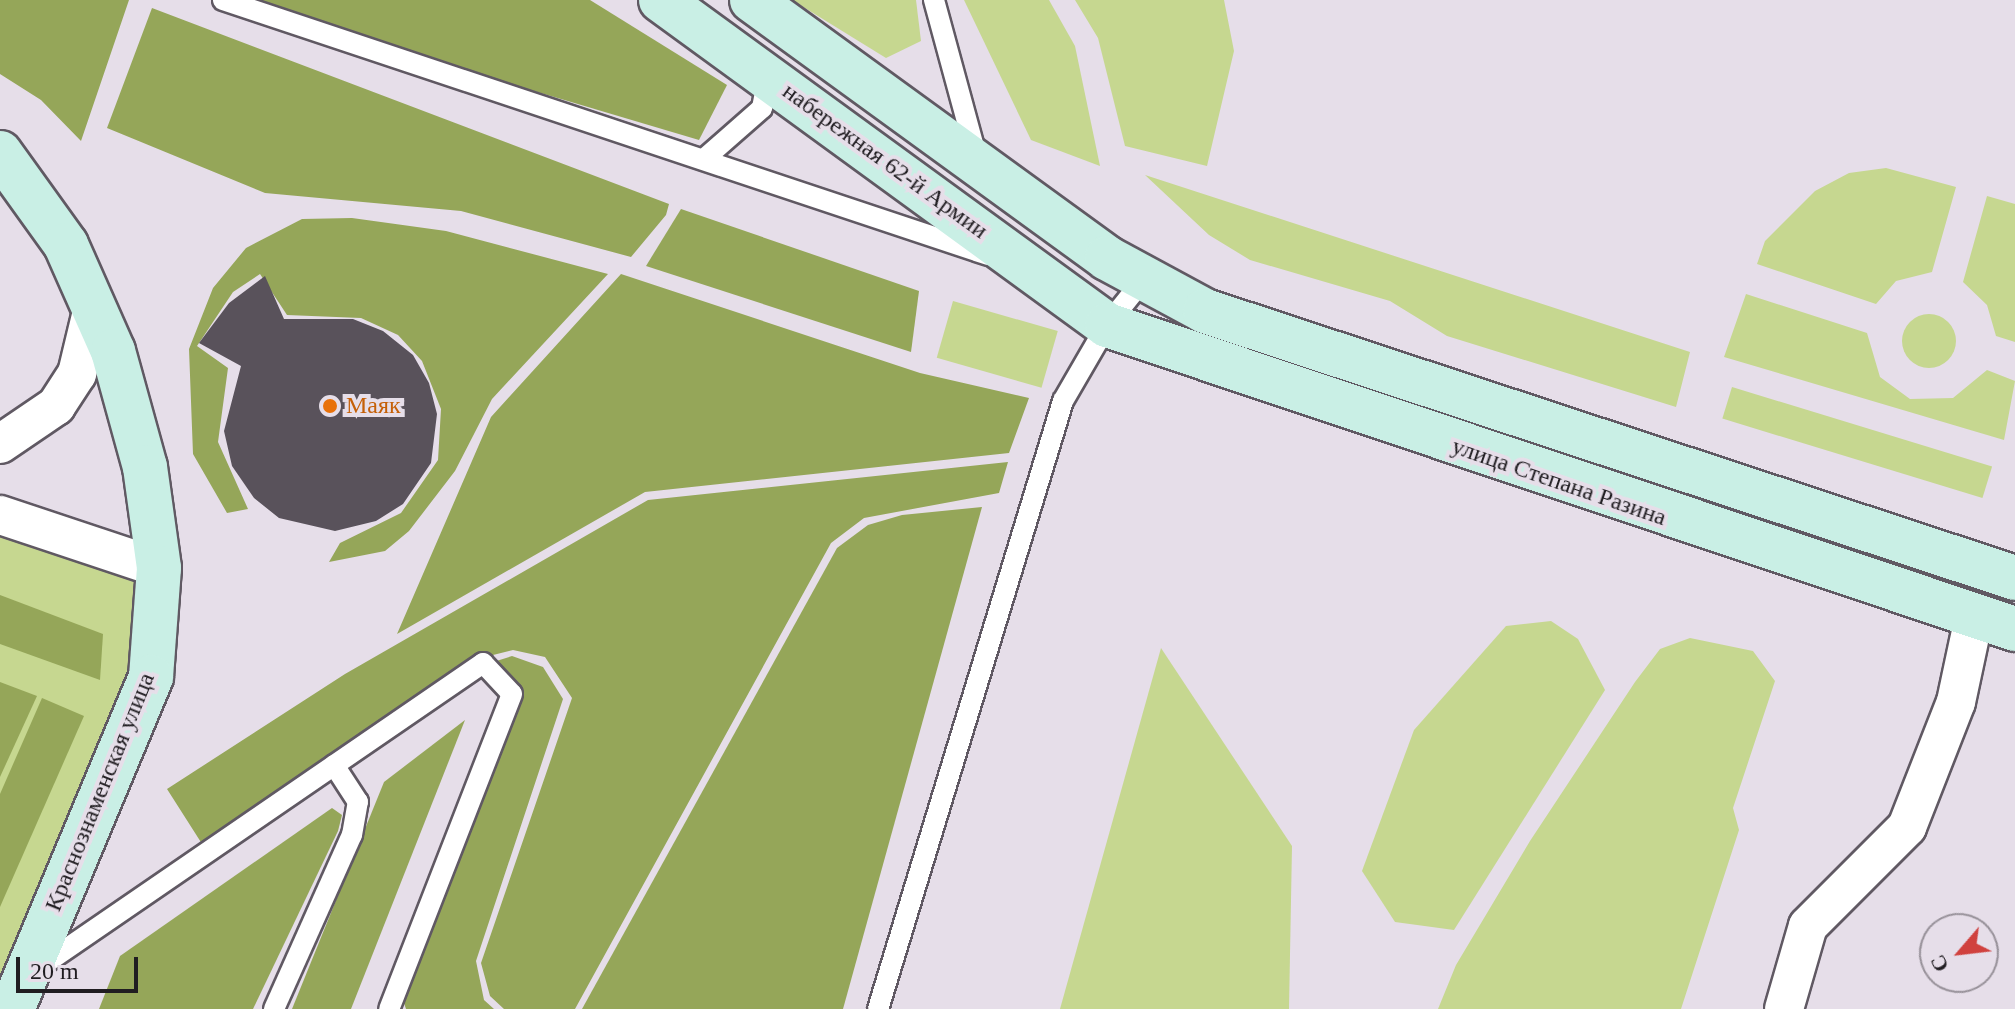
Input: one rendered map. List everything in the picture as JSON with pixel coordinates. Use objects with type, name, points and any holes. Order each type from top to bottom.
[{"type":"main road","name":"набережная 62-й Армии","points":[[661,0],[1041,273],[1107,325]]},
{"type":"main road","points":[[752,0],[980,166],[1144,279]]},
{"type":"main road","points":[[0,153],[66,245],[94,303],[131,406],[159,568]]},
{"type":"main road","name":"улица Степана Разина","points":[[1144,279],[1205,311],[2015,578]]},
{"type":"main road","name":"улица Степана Разина","points":[[1107,325],[2015,629]]},
{"type":"main road","name":"Краснознаменская улица","points":[[18,994],[151,677],[159,568]]},
{"type":"street","points":[[0,444],[56,406],[77,374],[94,303]]},
{"type":"street","points":[[0,515],[159,568]]},
{"type":"street","points":[[1784,1009],[1808,926],[1907,827],[1956,702],[1974,617]]},
{"type":"lane","points":[[223,0],[1041,273]]},
{"type":"lane","points":[[934,0],[980,166]]},
{"type":"lane","points":[[704,159],[762,108],[768,77]]},
{"type":"lane","points":[[878,1009],[1063,401],[1107,325],[1144,279]]},
{"type":"lane","points":[[18,994],[334,765],[483,663],[512,694],[389,1009]]},
{"type":"lane","points":[[274,1009],[352,835],[358,802],[334,765]]},
{"type":"green space","points":[[0,0],[129,0],[81,141],[41,100],[0,74]]},
{"type":"green space","points":[[228,0],[590,0],[727,85],[699,140]]},
{"type":"green space","points":[[792,0],[916,0],[921,41],[886,58]]},
{"type":"green space","points":[[964,0],[1049,0],[1075,46],[1100,166],[1031,140]]},
{"type":"green space","points":[[1075,0],[1224,0],[1234,51],[1207,166],[1125,146],[1098,38]]},
{"type":"green space","points":[[152,8],[669,204],[666,215],[631,257],[461,211],[265,193],[107,128]]},
{"type":"green space","points":[[1886,168],[1956,187],[1932,272],[1896,281],[1876,304],[1757,264],[1765,241],[1815,191],[1849,173]]},
{"type":"green space","points":[[1145,175],[1690,352],[1676,407],[1447,336],[1390,301],[1250,260],[1209,235]]},
{"type":"green space","points":[[1987,196],[2015,204],[2015,342],[1996,336],[1987,305],[1963,282]]},
{"type":"green space","points":[[681,209],[919,291],[911,352],[646,266]]},
{"type":"green space","points":[[352,218],[446,231],[608,274],[492,399],[455,471],[409,531],[385,551],[329,562],[340,543],[401,513],[438,460],[441,409],[422,361],[398,335],[361,318],[287,315],[260,274],[233,292],[197,346],[228,368],[218,442],[248,509],[227,513],[193,454],[189,349],[213,288],[246,248],[302,219]]},
{"type":"green space","points":[[621,274],[920,373],[1029,398],[1009,453],[645,492],[397,634],[491,417]]},
{"type":"green space","points":[[1746,294],[1867,333],[1880,377],[1910,399],[1953,398],[1987,370],[2015,381],[2004,440],[1724,357]]},
{"type":"green space","points":[[953,301],[1058,331],[1042,388],[937,358]]},
{"type":"green space","points":[[1929,314],[1948,322],[1956,341],[1948,360],[1929,368],[1910,360],[1902,341],[1910,322]]},
{"type":"green space","points":[[1732,387],[1992,467],[1982,498],[1722,419]]},
{"type":"green space","points":[[1008,462],[999,493],[864,518],[831,543],[575,1009],[504,1009],[490,996],[481,963],[572,698],[545,657],[513,650],[481,658],[204,847],[167,789],[345,674],[648,500]]},
{"type":"green space","points":[[982,507],[843,1009],[582,1009],[837,548],[868,525],[902,515]]},
{"type":"green space","points":[[0,515],[159,568],[151,677],[0,1009]]},
{"type":"green space","points":[[0,595],[103,634],[100,680],[0,644]]},
{"type":"green space","points":[[1551,621],[1578,639],[1605,690],[1454,930],[1395,922],[1362,871],[1414,730],[1506,626]]},
{"type":"green space","points":[[1690,638],[1753,651],[1775,681],[1733,808],[1739,830],[1681,1009],[1438,1009],[1456,965],[1530,841],[1635,682],[1660,649]]},
{"type":"green space","points":[[1161,648],[1292,846],[1289,1009],[1060,1009]]},
{"type":"green space","points":[[512,656],[543,667],[563,699],[476,961],[484,1000],[494,1009],[406,1009],[401,994],[517,693],[490,663]]},
{"type":"green space","points":[[0,682],[37,696],[0,777]]},
{"type":"green space","points":[[42,698],[84,716],[0,907],[0,794]]},
{"type":"green space","points":[[465,720],[351,1009],[292,1009],[384,782]]},
{"type":"green space","points":[[332,808],[342,815],[338,831],[253,1009],[99,1009],[120,956]]},
{"type":"building","name":"Маяк","points":[[265,276],[284,319],[353,319],[383,331],[413,355],[429,383],[437,414],[431,463],[403,504],[376,521],[335,531],[279,518],[254,498],[232,466],[224,431],[241,366],[199,343],[229,303]]},
{"type":"place","name":"Маяк","points":[[330,406]]}]
